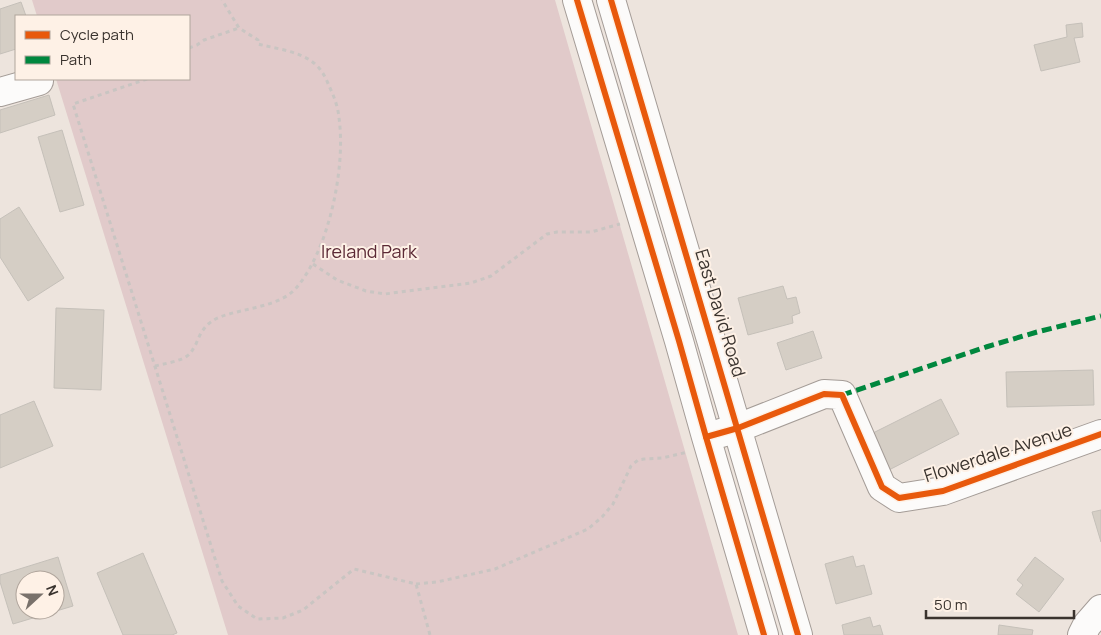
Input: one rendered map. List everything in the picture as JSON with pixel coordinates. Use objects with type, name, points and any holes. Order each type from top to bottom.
[{"type":"street","points":[[577,0],[679,341],[699,444],[764,635]]},
{"type":"street","name":"East David Road","points":[[611,0],[798,635]]},
{"type":"street","points":[[0,92],[39,81]]},
{"type":"street","name":"Flowerdale Avenue","points":[[699,444],[824,394],[842,395],[882,488],[899,498],[943,491],[1101,434]]},
{"type":"street","points":[[1082,635],[1087,625],[1101,609]]},
{"type":"path","points":[[155,366],[186,358],[192,351],[202,331],[210,322],[221,317],[266,305],[285,297],[296,289],[313,264],[333,205],[339,169],[341,140],[334,95],[324,74],[315,64],[300,54],[258,44],[258,40],[239,28],[222,0]]},
{"type":"path","points":[[190,48],[204,40],[239,28]]},
{"type":"path","points":[[144,80],[73,104],[222,581],[238,606],[257,618],[283,618],[303,610],[354,569],[416,584],[437,582],[495,569],[588,529],[613,504],[631,466],[638,460],[662,458],[699,444]]},
{"type":"path","points":[[313,264],[337,280],[366,291],[385,294],[471,283],[491,276],[547,234],[557,232],[592,232],[624,223]]},
{"type":"path","points":[[416,584],[430,635]]},
{"type":"green space","name":"Ireland Park","points":[[32,0],[555,0],[738,635],[228,635],[56,80],[190,80],[190,15],[37,15]]},
{"type":"building","points":[[21,2],[26,15],[15,15],[15,49],[0,54],[0,9]]},
{"type":"building","points":[[1082,23],[1083,37],[1074,38],[1080,62],[1041,71],[1034,45],[1067,37],[1066,25]]},
{"type":"building","points":[[49,95],[55,115],[0,133],[0,110]]},
{"type":"building","points":[[62,130],[84,205],[60,212],[38,137]]},
{"type":"building","points":[[19,207],[64,278],[28,301],[0,257],[0,219]]},
{"type":"building","points":[[783,286],[787,299],[796,297],[800,313],[792,316],[793,323],[748,335],[738,298]]},
{"type":"building","points":[[56,308],[104,310],[101,390],[54,388]]},
{"type":"building","points":[[813,331],[822,358],[786,370],[777,343]]},
{"type":"building","points":[[1093,370],[1094,405],[1007,407],[1006,372]]},
{"type":"building","points":[[941,399],[959,434],[885,472],[867,436]]},
{"type":"building","points":[[34,401],[53,446],[0,468],[0,415]]},
{"type":"building","points":[[1101,510],[1101,542],[1092,512]]},
{"type":"building","points":[[143,553],[177,633],[172,635],[123,635],[97,573]]},
{"type":"building","points":[[853,556],[856,567],[864,565],[872,594],[836,604],[825,564]]},
{"type":"building","points":[[58,557],[62,570],[16,570]]},
{"type":"building","points":[[1035,557],[1064,579],[1039,612],[1016,594],[1023,585],[1017,580]]},
{"type":"building","points":[[15,570],[15,620],[26,620],[13,624],[0,582],[0,575]]},
{"type":"building","points":[[65,580],[73,606],[65,608]]},
{"type":"building","points":[[870,617],[873,627],[880,625],[883,635],[844,635],[842,625]]},
{"type":"building","points":[[999,625],[1033,630],[1032,635],[998,635]]},
{"type":"marked path","points":[[842,395],[986,347],[1101,316]]},
{"type":"cycle path","points":[[577,0],[679,341],[764,635]]},
{"type":"cycle path","points":[[611,0],[798,635]]},
{"type":"cycle path","points":[[706,437],[738,428],[824,394],[842,395],[882,487],[899,498],[943,491],[1101,434]]}]
